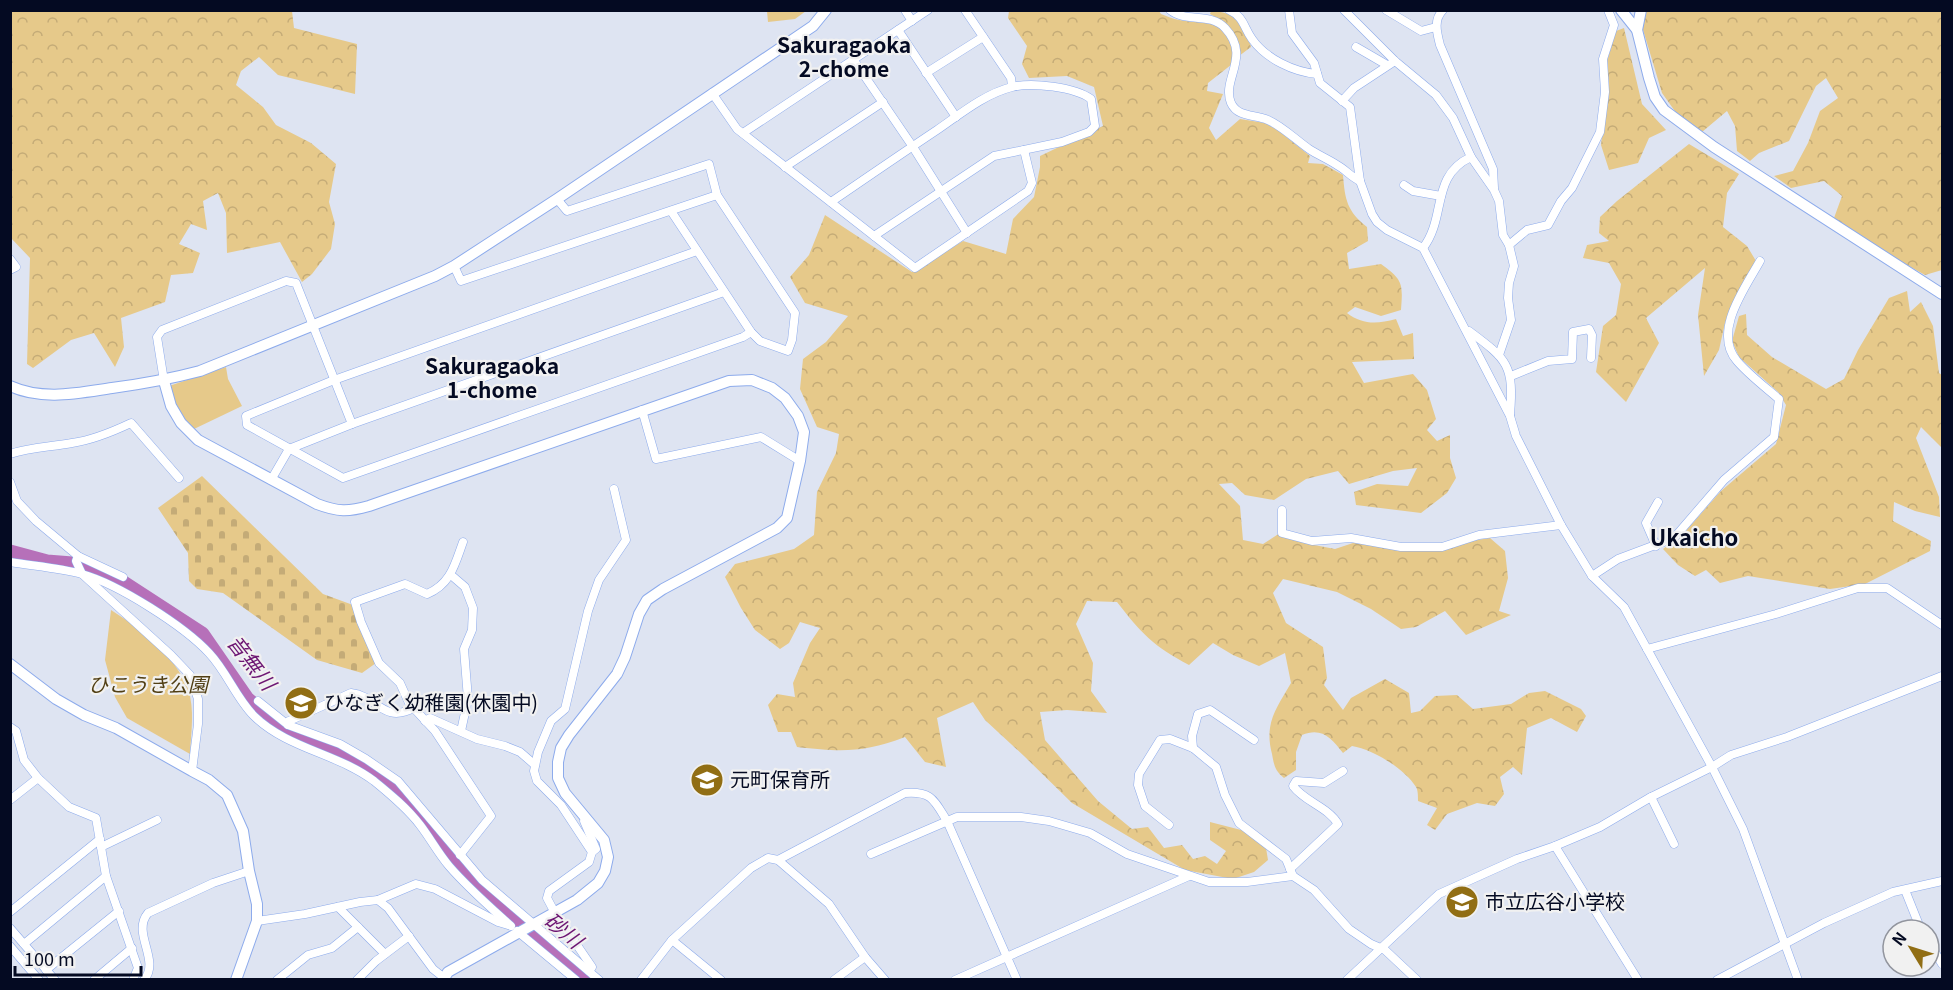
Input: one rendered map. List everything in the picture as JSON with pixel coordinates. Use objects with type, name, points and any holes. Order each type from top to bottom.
[{"type":"street","points":[[10,386],[44,395],[164,381],[200,371],[435,276],[557,199],[813,26],[826,10]]},
{"type":"street","points":[[905,10],[912,21]]},
{"type":"street","points":[[742,133],[928,10]]},
{"type":"street","points":[[966,10],[1011,78],[1012,87]]},
{"type":"street","points":[[1170,10],[1178,17],[1218,22],[1228,33],[1234,43],[1238,59],[1230,88],[1231,102],[1238,112],[1268,120],[1360,181]]},
{"type":"street","points":[[1229,10],[1239,15],[1258,45],[1282,64],[1306,73],[1317,74]]},
{"type":"street","points":[[1289,10],[1292,33],[1314,63],[1320,83],[1350,107],[1360,181],[1377,222],[1387,230],[1423,248],[1510,416],[1516,436],[1562,525],[1592,576],[1624,607],[1712,767],[1743,829],[1798,980]]},
{"type":"street","points":[[1344,10],[1391,63]]},
{"type":"street","points":[[1386,10],[1422,31],[1436,27]]},
{"type":"street","points":[[1443,10],[1439,14],[1436,27],[1440,45],[1493,169],[1494,190]]},
{"type":"street","points":[[1509,245],[1527,230],[1548,225],[1561,201],[1572,188],[1600,132],[1605,92],[1603,59],[1614,25],[1608,10]]},
{"type":"street","points":[[1621,10],[1636,28],[1648,78],[1655,97],[1664,110],[1714,147],[1942,294]]},
{"type":"street","points":[[1636,28],[1641,10]]},
{"type":"street","points":[[898,30],[956,117]]},
{"type":"street","points":[[926,73],[983,37]]},
{"type":"street","points":[[1356,47],[1391,63],[1436,95],[1453,118],[1471,157],[1494,190],[1499,201],[1503,235],[1509,245],[1514,266],[1508,298],[1511,320],[1499,355]]},
{"type":"street","points":[[853,59],[913,147],[967,233]]},
{"type":"street","points":[[1342,101],[1354,88],[1378,74],[1391,63]]},
{"type":"street","points":[[831,202],[956,117],[987,98],[1012,87],[1041,85],[1082,92],[1091,99],[1095,126],[1089,132],[1062,142],[994,156],[874,236]]},
{"type":"street","points":[[712,93],[737,129],[915,268],[1028,191],[1032,183],[1024,150]]},
{"type":"street","points":[[786,167],[883,102]]},
{"type":"street","points":[[1423,248],[1430,239],[1447,175],[1460,162],[1471,157]]},
{"type":"street","points":[[557,199],[567,211],[709,164],[717,195],[795,313],[792,340],[788,351],[760,341],[751,332],[670,210]]},
{"type":"street","points":[[1404,185],[1413,190],[1441,196]]},
{"type":"street","points":[[454,266],[461,281],[717,195]]},
{"type":"street","points":[[698,251],[334,380],[246,416],[247,425],[343,478],[743,338],[751,332]]},
{"type":"street","points":[[10,259],[16,267],[10,270]]},
{"type":"street","points":[[1592,576],[1618,559],[1674,538],[1724,480],[1774,437],[1779,399],[1737,360],[1730,350],[1727,334],[1735,309],[1760,261]]},
{"type":"street","points":[[352,424],[296,284],[286,281],[162,330],[157,337],[164,381],[171,406],[181,423],[198,440],[316,504],[348,512],[729,381],[752,380],[772,388],[785,398],[798,416],[804,432],[787,518],[777,528],[663,589],[647,600],[639,614],[617,674],[561,748],[558,778],[565,793],[604,840],[608,857],[605,871],[598,883],[589,892],[555,913],[535,924],[515,929],[448,972],[443,978],[388,908],[378,900]]},
{"type":"street","points":[[272,480],[289,449],[352,424],[724,292]]},
{"type":"street","points":[[1511,376],[1548,361],[1572,359],[1573,332],[1589,329],[1592,335],[1591,358]]},
{"type":"street","points":[[1467,331],[1499,355],[1511,376],[1513,386],[1510,416]]},
{"type":"street","points":[[642,410],[656,459],[761,437],[800,460]]},
{"type":"street","points":[[10,454],[73,443],[99,436],[131,423],[179,478]]},
{"type":"street","points":[[10,482],[17,501],[77,559],[123,577]]},
{"type":"street","points":[[592,852],[561,805],[537,781],[534,771],[538,752],[551,721],[565,709],[588,611],[599,580],[626,540],[614,489]]},
{"type":"street","points":[[1656,546],[1646,523],[1658,502]]},
{"type":"street","points":[[1282,510],[1282,533],[1312,541],[1351,537],[1401,547],[1442,547],[1479,535],[1562,525]]},
{"type":"street","points":[[460,855],[490,816],[435,731],[409,703],[400,683],[379,663],[355,602],[405,584],[427,594],[434,591],[451,575],[463,542]]},
{"type":"street","points":[[77,559],[82,574],[190,675],[198,699],[198,724],[192,771]]},
{"type":"street","points":[[10,562],[82,574],[100,580],[133,597],[194,638],[211,655],[254,716],[289,741],[315,750],[372,779],[419,824],[448,865],[515,929],[576,980]]},
{"type":"street","points":[[451,575],[465,587],[473,608],[472,630],[464,649],[468,699],[460,731]]},
{"type":"street","points":[[1647,649],[1753,618],[1776,614],[1858,588],[1887,588],[1942,625]]},
{"type":"street","points":[[10,664],[56,699],[84,715],[116,728],[209,780],[227,795],[243,831],[257,904],[257,921],[236,980]]},
{"type":"street","points":[[1347,980],[1439,894],[1517,859],[1600,827],[1651,796],[1712,767],[1731,755],[1787,737],[1942,676]]},
{"type":"street","points":[[288,725],[289,722],[351,693],[358,693],[383,710],[394,713],[402,713],[414,708]]},
{"type":"street","points":[[258,701],[288,725],[339,744],[398,781],[482,880],[600,980]]},
{"type":"street","points":[[1193,748],[1192,736],[1198,714],[1210,710],[1254,740]]},
{"type":"street","points":[[425,721],[430,717],[483,742],[505,746],[520,752],[535,765]]},
{"type":"street","points":[[10,727],[16,731],[24,760],[38,778],[69,807],[96,818],[106,876],[138,968],[133,980]]},
{"type":"street","points":[[1168,825],[1145,806],[1138,785],[1139,774],[1160,740],[1170,739],[1193,748],[1216,767],[1225,795],[1239,823],[1286,859],[1292,873],[1314,890],[1349,929],[1381,948],[1417,980]]},
{"type":"street","points":[[871,854],[947,821],[957,818],[991,816],[1049,821],[1090,833],[1127,854],[1189,876],[1209,882],[1247,882],[1292,873],[1338,824],[1334,816],[1299,795],[1293,786],[1296,781],[1324,783],[1343,771]]},
{"type":"street","points":[[10,800],[38,778]]},
{"type":"street","points":[[778,860],[905,793],[920,792],[933,797],[947,821],[1017,980]]},
{"type":"street","points":[[1651,796],[1674,844]]},
{"type":"street","points":[[587,818],[584,821],[596,849],[592,852],[589,862],[549,891],[547,898],[592,967],[589,971]]},
{"type":"street","points":[[10,912],[100,843],[157,820]]},
{"type":"street","points":[[1555,846],[1638,980]]},
{"type":"street","points":[[641,980],[672,940],[751,868],[768,858],[778,860],[829,904],[865,957],[885,980]]},
{"type":"street","points":[[144,980],[149,973],[150,965],[141,928],[142,920],[148,913],[213,883],[249,871]]},
{"type":"street","points":[[24,944],[106,876]]},
{"type":"street","points":[[955,979],[1189,876]]},
{"type":"street","points":[[1717,980],[1824,923],[1893,892],[1942,881]]},
{"type":"street","points":[[257,921],[378,900],[416,884],[435,889],[515,929]]},
{"type":"street","points":[[1905,890],[1916,918]]},
{"type":"street","points":[[338,907],[385,954]]},
{"type":"street","points":[[46,969],[119,911]]},
{"type":"street","points":[[277,980],[308,955],[332,948],[358,927]]},
{"type":"street","points":[[10,928],[55,980]]},
{"type":"street","points":[[360,979],[385,954],[409,936]]},
{"type":"street","points":[[672,940],[721,980]]},
{"type":"street","points":[[94,980],[132,948]]},
{"type":"street","points":[[12,951],[37,979]]},
{"type":"street","points":[[834,980],[865,957]]},
{"type":"green space","points":[[11,10],[292,11],[294,28],[357,44],[355,94],[278,75],[259,57],[241,71],[236,85],[263,107],[276,125],[311,143],[336,164],[329,202],[335,224],[331,249],[312,274],[302,282],[280,242],[227,253],[226,213],[218,193],[203,201],[207,230],[191,224],[179,244],[200,253],[193,273],[171,275],[165,302],[121,318],[124,347],[115,367],[94,333],[71,340],[33,368],[27,364],[30,258],[10,237]]},
{"type":"green space","points":[[767,10],[806,11],[795,19],[768,22]]},
{"type":"green space","points":[[1644,10],[1942,11],[1942,270],[1925,275],[1882,251],[1834,218],[1842,196],[1824,181],[1791,188],[1774,176],[1793,171],[1808,143],[1820,111],[1838,98],[1826,78],[1816,86],[1789,141],[1759,153],[1750,161],[1737,151],[1735,126],[1727,111],[1702,132],[1677,114],[1662,93],[1641,23]]},
{"type":"green space","points":[[1009,11],[1159,11],[1177,20],[1218,26],[1228,36],[1236,61],[1208,83],[1207,91],[1223,94],[1209,128],[1216,140],[1240,119],[1265,123],[1279,131],[1310,156],[1308,163],[1323,164],[1343,175],[1348,204],[1355,216],[1367,227],[1368,241],[1347,253],[1349,269],[1381,264],[1398,278],[1402,294],[1401,310],[1381,316],[1355,307],[1347,313],[1359,320],[1370,322],[1396,319],[1403,336],[1413,333],[1414,359],[1352,362],[1364,383],[1413,374],[1427,390],[1436,419],[1427,430],[1437,441],[1450,435],[1450,458],[1456,478],[1447,493],[1421,513],[1356,505],[1354,492],[1377,484],[1408,486],[1417,468],[1393,471],[1349,484],[1338,471],[1306,479],[1274,500],[1245,495],[1232,483],[1219,484],[1240,506],[1243,540],[1263,544],[1280,533],[1309,544],[1335,549],[1359,541],[1440,551],[1464,542],[1490,538],[1505,551],[1508,578],[1499,611],[1511,615],[1466,635],[1445,611],[1416,627],[1401,629],[1371,609],[1337,592],[1283,579],[1273,593],[1286,623],[1323,647],[1327,678],[1324,685],[1343,710],[1351,698],[1385,679],[1409,693],[1411,713],[1420,711],[1435,696],[1457,695],[1473,709],[1511,704],[1529,693],[1545,691],[1581,709],[1586,716],[1577,732],[1551,718],[1527,728],[1522,775],[1513,767],[1500,777],[1504,794],[1495,806],[1477,803],[1447,814],[1435,830],[1427,825],[1437,808],[1418,801],[1416,787],[1396,766],[1378,755],[1352,746],[1343,753],[1326,735],[1315,732],[1302,735],[1296,752],[1296,770],[1284,778],[1274,765],[1269,733],[1273,717],[1291,683],[1285,653],[1259,666],[1213,643],[1189,665],[1148,638],[1117,602],[1087,601],[1076,624],[1093,663],[1091,691],[1107,713],[1067,710],[1040,712],[1045,740],[1098,801],[1132,829],[1148,827],[1164,848],[1182,845],[1193,859],[1205,856],[1217,864],[1226,851],[1210,840],[1210,822],[1245,831],[1266,848],[1268,860],[1254,872],[1233,879],[1185,870],[1072,803],[985,720],[973,702],[937,718],[946,767],[925,762],[905,737],[864,749],[827,750],[797,747],[791,732],[778,732],[768,705],[777,694],[795,697],[793,683],[810,643],[820,628],[800,622],[789,643],[780,649],[755,630],[725,577],[735,564],[794,549],[814,535],[817,492],[836,453],[839,434],[817,427],[800,389],[803,359],[826,342],[848,316],[805,303],[790,277],[809,255],[825,215],[912,272],[963,241],[1006,254],[1013,219],[1034,197],[1040,156],[1103,126],[1094,87],[1067,76],[1029,78],[1022,64],[1027,46],[1008,18]]},
{"type":"green space","points":[[1211,11],[1227,14],[1238,21],[1246,32],[1251,47],[1239,56],[1219,19],[1210,14]]},
{"type":"green space","points":[[1624,28],[1642,104],[1666,130],[1649,138],[1638,163],[1609,170],[1601,145],[1608,83],[1607,61],[1616,31]]},
{"type":"green space","points":[[1689,144],[1739,174],[1727,193],[1723,227],[1747,246],[1756,261],[1725,323],[1719,350],[1704,376],[1698,315],[1705,268],[1646,318],[1659,343],[1626,402],[1596,372],[1603,326],[1616,315],[1621,284],[1609,263],[1583,258],[1587,245],[1609,241],[1599,233],[1600,217]]},
{"type":"green space","points":[[1907,291],[1910,312],[1921,302],[1933,326],[1939,373],[1942,375],[1942,448],[1921,427],[1916,438],[1939,497],[1940,517],[1915,511],[1894,502],[1893,521],[1931,541],[1930,551],[1865,584],[1830,589],[1748,576],[1720,583],[1706,570],[1695,576],[1678,565],[1663,549],[1684,533],[1721,491],[1776,444],[1786,405],[1778,392],[1739,357],[1732,341],[1739,316],[1746,314],[1747,335],[1772,357],[1826,389],[1844,379],[1858,350],[1889,298]]},
{"type":"green space","points":[[226,367],[228,379],[242,406],[194,429],[176,409],[169,386]]},
{"type":"green space","points":[[202,476],[323,594],[353,605],[376,663],[362,673],[317,660],[223,593],[197,589],[189,581],[188,553],[158,508]]},
{"type":"green space","name":"ひこうき公園","points":[[111,610],[156,644],[175,665],[182,677],[188,689],[191,705],[190,754],[127,718],[115,697],[105,660]]},
{"type":"waterway","name":"音無川","points":[[10,552],[47,562],[72,564],[122,582],[202,634],[247,699],[279,726],[303,739],[333,747],[369,767],[396,788],[478,882],[511,915],[588,980]]},
{"type":"place","name":"ひなぎく幼稚園(休園中)","points":[[301,703]]},
{"type":"place","name":"元町保育所","points":[[707,780]]},
{"type":"place","name":"市立広谷小学校","points":[[1462,902]]},
{"type":"district","name":"Sakuragaoka 2-chome","points":[[844,58]]},
{"type":"district","name":"Sakuragaoka 1-chome","points":[[492,379]]},
{"type":"district","name":"Ukaicho","points":[[1694,538]]},
{"type":"water label","name":"砂川","points":[[563,931]]}]
